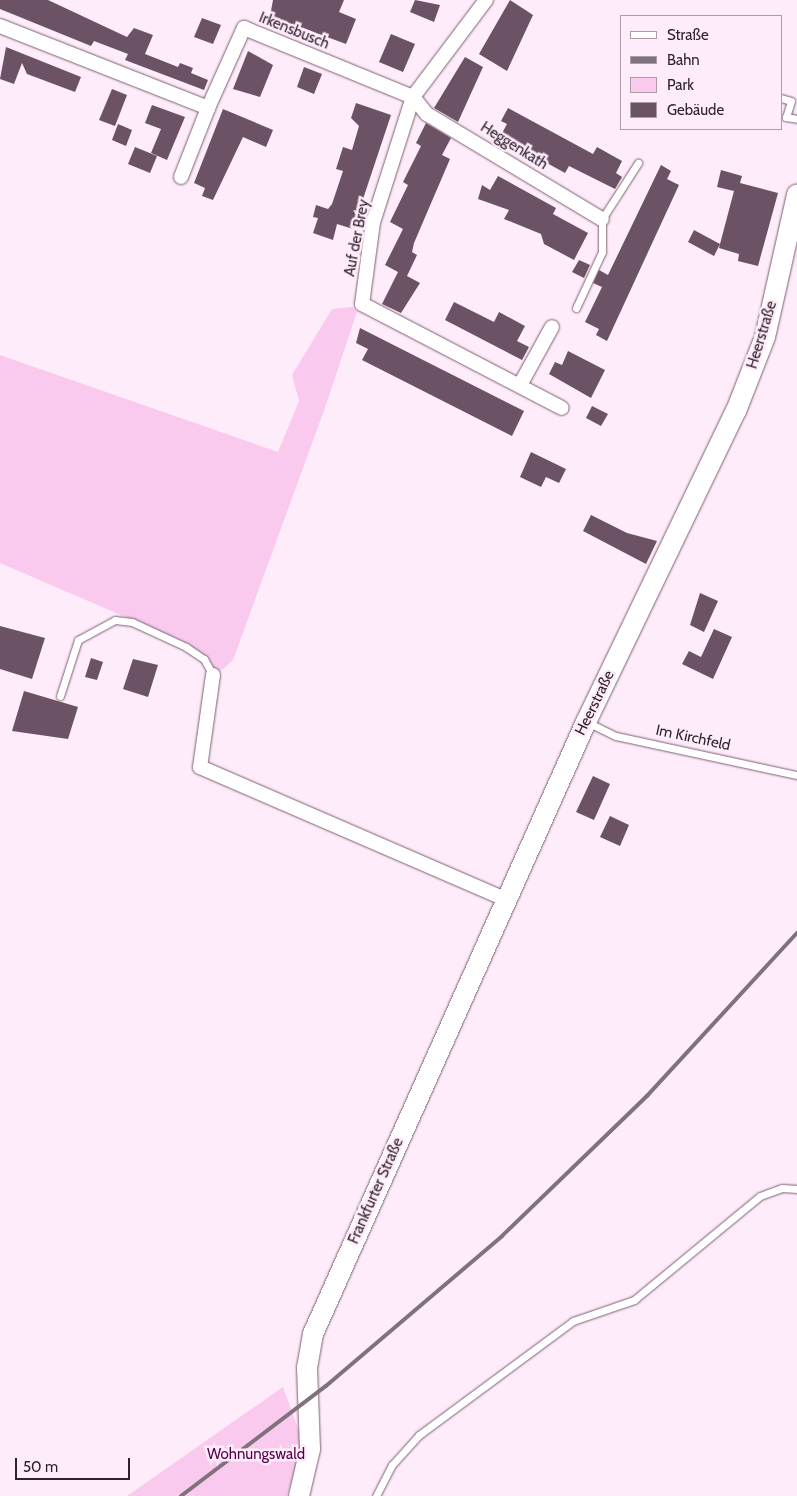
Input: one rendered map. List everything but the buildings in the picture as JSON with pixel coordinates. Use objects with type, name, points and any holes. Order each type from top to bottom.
[{"type":"main road","name":"Heerstraße","points":[[507,900],[586,722],[740,402],[765,337],[797,195]]},
{"type":"main road","name":"Frankfurter Straße","points":[[299,1496],[310,1449],[307,1368],[313,1334],[507,900]]},
{"type":"street","name":"Auf der Brey","points":[[486,0],[413,97],[373,222],[362,304],[562,408]]},
{"type":"street","points":[[0,26],[208,108]]},
{"type":"street","name":"Irkensbusch","points":[[181,178],[208,108],[244,28],[413,97]]},
{"type":"street","name":"Heggenkath","points":[[413,97],[427,114],[602,219]]},
{"type":"street","points":[[520,385],[552,327]]},
{"type":"street","points":[[213,675],[200,768],[507,900]]},
{"type":"lane","points":[[782,98],[790,101],[786,116],[797,120]]},
{"type":"lane","points":[[576,308],[602,252],[602,219],[638,163]]},
{"type":"lane","points":[[60,696],[78,640],[114,620],[132,622],[186,647],[204,659],[213,675]]},
{"type":"lane","name":"Im Kirchfeld","points":[[586,722],[616,736],[797,775]]},
{"type":"lane","points":[[376,1496],[392,1465],[419,1435],[573,1321],[634,1300],[760,1196],[782,1188],[797,1189]]},
{"type":"green space","points":[[352,307],[357,312],[326,405],[233,660],[223,669],[214,673],[207,659],[130,619],[0,563],[0,355],[278,452],[299,401],[292,375],[332,309]]},
{"type":"green space","name":"Wohnungswald","points":[[283,1387],[303,1442],[287,1496],[127,1496]]},
{"type":"railway","points":[[181,1496],[326,1386],[502,1236],[647,1096],[797,933]]}]
